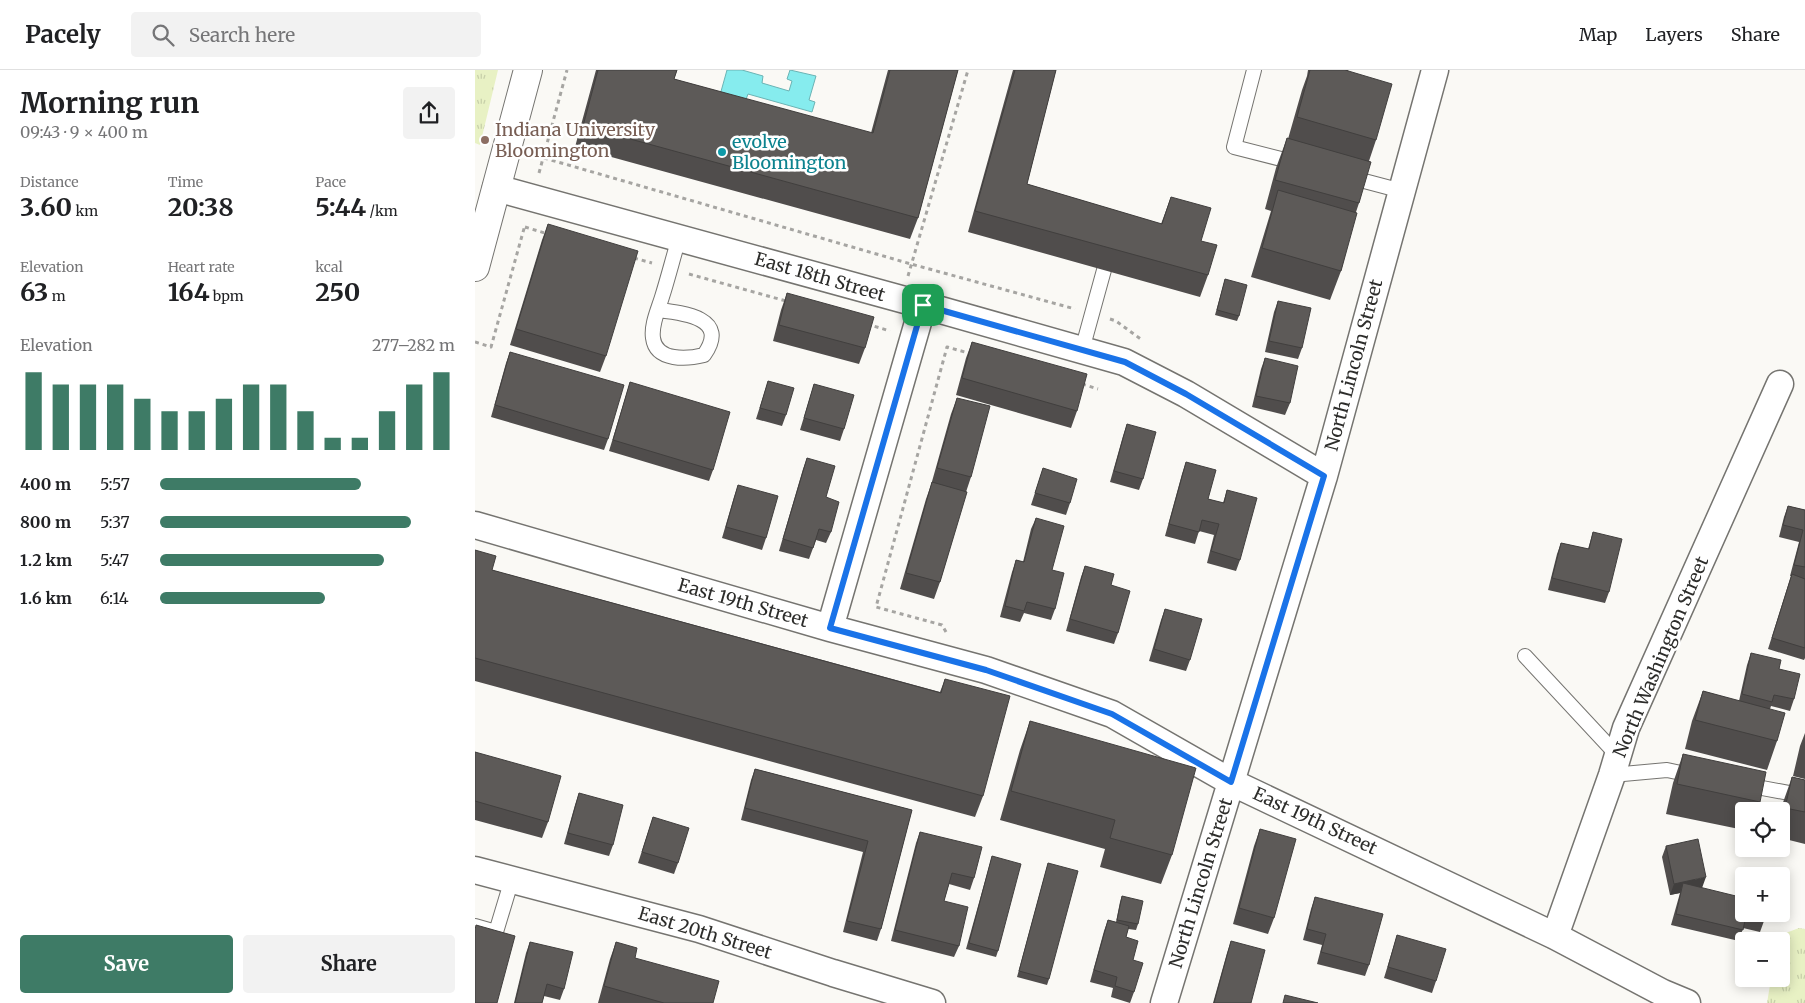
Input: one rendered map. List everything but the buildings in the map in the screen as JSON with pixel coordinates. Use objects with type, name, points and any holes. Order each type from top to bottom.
[{"type":"street","points":[[475,267],[528,70]]},
{"type":"street","name":"North Lincoln Street","points":[[1164,1003],[1324,476],[1435,70]]},
{"type":"street","name":"East 18th Street","points":[[496,188],[1125,362],[1186,394],[1324,476]]},
{"type":"street","points":[[830,628],[923,305]]},
{"type":"street","name":"North Washington Street","points":[[1555,936],[1615,765],[1626,728],[1780,384]]},
{"type":"street","name":"East 19th Street","points":[[475,525],[830,628],[986,670],[1112,714],[1231,782],[1555,936],[1661,998],[1687,1003]]},
{"type":"street","name":"East 20th Street","points":[[475,870],[699,929],[932,1003]]},
{"type":"lane","points":[[1254,70],[1234,147],[1309,166]]},
{"type":"lane","points":[[1337,174],[1402,191]]},
{"type":"lane","points":[[658,310],[688,314],[703,322],[711,330],[712,337],[711,346],[704,355],[693,358],[672,358],[660,351],[653,340],[653,326],[679,238]]},
{"type":"lane","points":[[1082,350],[1104,270]]},
{"type":"lane","points":[[1525,656],[1615,765],[1667,770],[1707,778]]},
{"type":"lane","points":[[1736,783],[1805,796]]},
{"type":"lane","points":[[475,926],[497,932],[512,879]]},
{"type":"path","points":[[541,166],[567,70]]},
{"type":"path","points":[[911,264],[968,70]]},
{"type":"path","points":[[544,158],[911,264],[1116,320],[1148,344]]},
{"type":"path","points":[[475,342],[491,347],[527,219]]},
{"type":"path","points":[[525,227],[552,235]]},
{"type":"path","points":[[625,256],[791,303]]},
{"type":"path","points":[[865,324],[893,332]]},
{"type":"path","points":[[952,633],[945,631],[941,625],[876,607],[947,347],[976,355]]},
{"type":"path","points":[[1079,384],[1098,389]]},
{"type":"green space","points":[[475,70],[498,70],[480,145],[475,143]]},
{"type":"green space","points":[[1799,928],[1805,929],[1805,1003],[1767,1003],[1770,987],[1790,987],[1790,932],[1788,932]]},
{"type":"water","points":[[727,70],[742,70],[763,76],[762,83],[789,91],[792,81],[787,79],[790,70],[816,76],[809,100],[815,102],[812,112],[748,94],[745,102],[720,95]]},
{"type":"place","name":"Indiana University Bloomington","points":[[485,140]]},
{"type":"place","name":"evolve Bloomington","points":[[722,152]]},
{"type":"route","points":[[923,305],[1125,362],[1186,394],[1324,476],[1231,782],[1112,714],[986,670],[899,645],[830,628],[923,305]]}]
